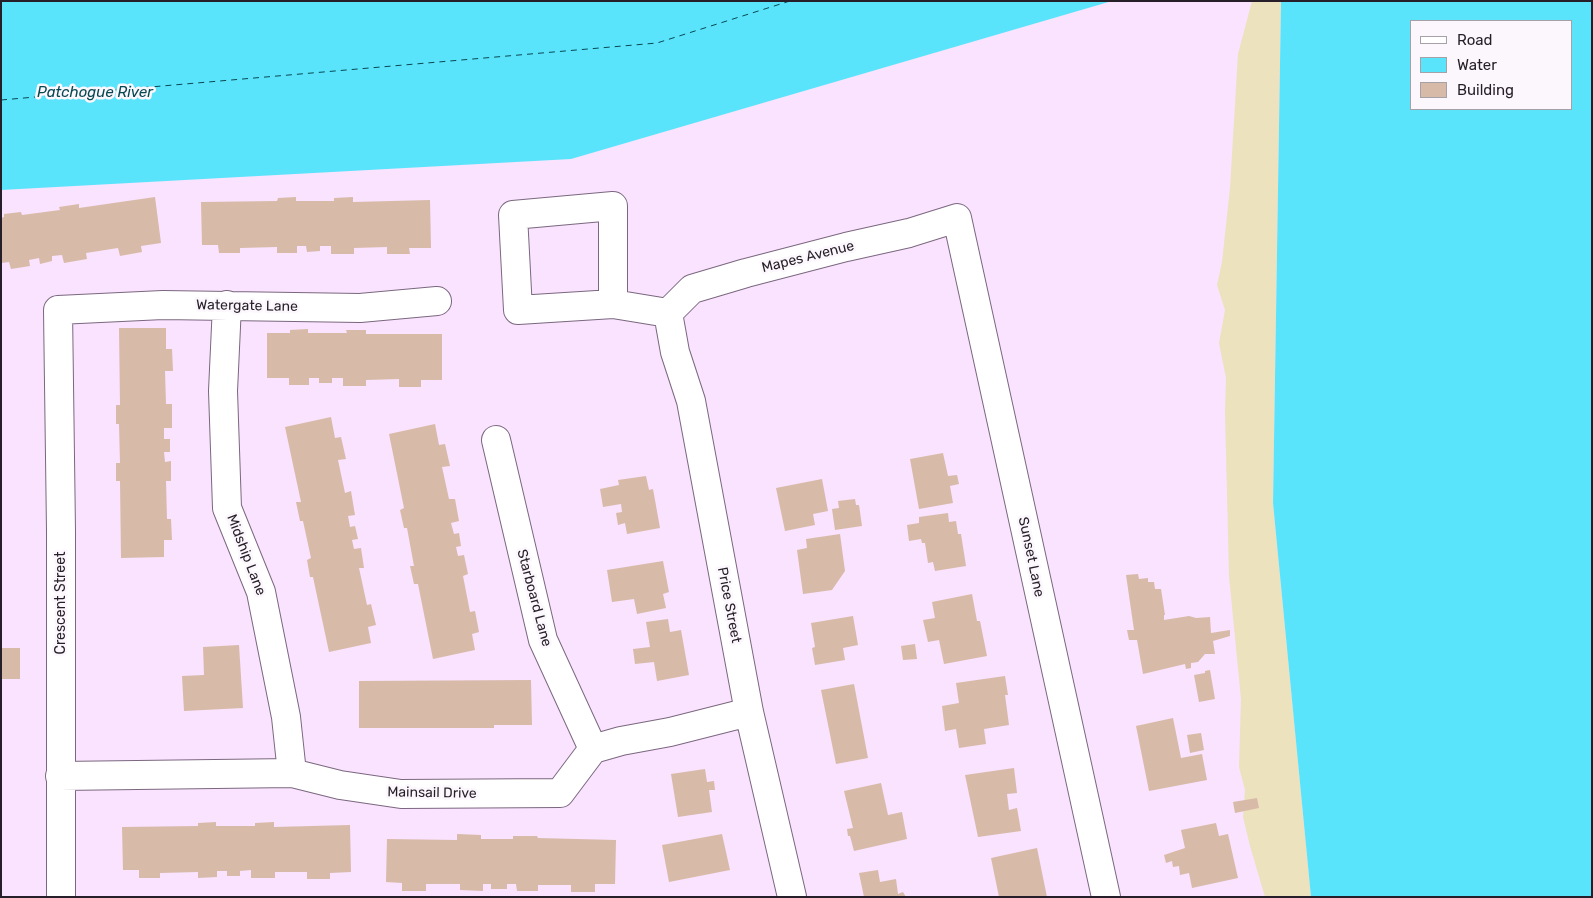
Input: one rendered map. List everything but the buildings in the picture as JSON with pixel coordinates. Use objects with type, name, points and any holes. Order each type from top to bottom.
[{"type":"street","points":[[613,304],[613,206],[513,215],[518,310],[613,304],[668,312]]},
{"type":"street","name":"Mapes Avenue","points":[[668,312],[692,289],[828,252],[909,233],[957,218]]},
{"type":"street","name":"Sunset Lane","points":[[957,218],[1106,897]]},
{"type":"street","name":"Watergate Lane","points":[[58,310],[163,305],[360,308],[437,301]]},
{"type":"street","name":"Midship Lane","points":[[227,305],[223,391],[228,508],[261,592],[286,717],[292,774]]},
{"type":"street","name":"Crescent Street","points":[[58,310],[61,531],[60,897]]},
{"type":"street","name":"Price Street","points":[[668,312],[675,352],[691,402],[749,712],[792,897]]},
{"type":"street","name":"Starboard Lane","points":[[496,440],[543,640],[593,749]]},
{"type":"street","points":[[593,749],[749,712]]},
{"type":"street","name":"Mainsail Drive","points":[[60,776],[292,774],[340,785],[401,794],[560,793],[593,749]]},
{"type":"sand","points":[[1252,1],[1281,1],[1273,503],[1311,897],[1265,897],[1243,817],[1245,790],[1239,767],[1241,699],[1229,576],[1225,412],[1226,378],[1219,343],[1225,310],[1217,285],[1222,262],[1230,188],[1238,54]]},
{"type":"water","name":"Patchogue River","points":[[1,1],[1112,1],[571,159],[1,190]]},
{"type":"water","points":[[1281,1],[1592,1],[1592,897],[1311,897],[1273,503]]},
{"type":"ferry route","points":[[1,100],[657,43],[790,1]]}]
